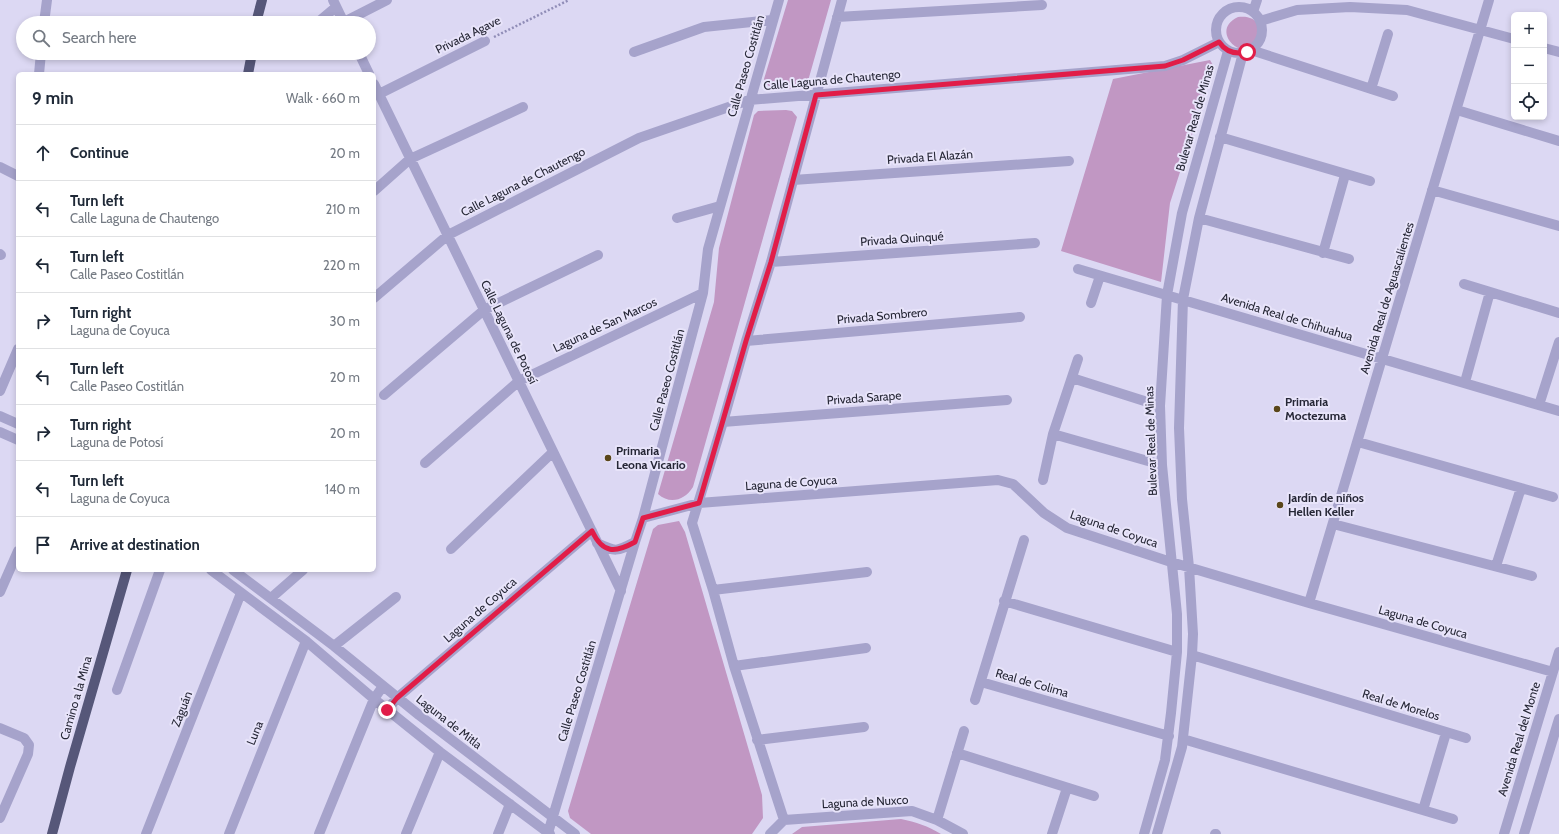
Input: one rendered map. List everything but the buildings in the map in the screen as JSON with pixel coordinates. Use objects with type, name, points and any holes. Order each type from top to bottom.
[{"type":"main road","points":[[258,16],[262,0]]},
{"type":"main road","points":[[248,72],[251,60]]},
{"type":"main road","name":"Camino a la Mina","points":[[52,834],[125,572]]},
{"type":"street","points":[[45,16],[46,0]]},
{"type":"street","points":[[356,16],[387,0]]},
{"type":"street","name":"Calle Paseo Costitlán","points":[[549,833],[643,518],[703,293],[708,249],[749,100],[779,0]]},
{"type":"street","points":[[770,834],[784,820],[734,666],[713,590],[692,523],[771,262],[842,0]]},
{"type":"street","points":[[1253,12],[1257,0]]},
{"type":"street","name":"Avenida Real de Aguascalientes","points":[[1309,603],[1480,29],[1490,0]]},
{"type":"street","points":[[323,16],[334,3],[341,16]]},
{"type":"street","points":[[1260,21],[1298,10],[1351,3],[1407,10],[1511,38]]},
{"type":"street","points":[[1242,4],[1253,12],[1260,21],[1262,34],[1256,46],[1247,52],[1235,54],[1228,51],[1219,42],[1216,29],[1221,15],[1227,10],[1242,4]]},
{"type":"street","points":[[837,17],[1042,5]]},
{"type":"street","points":[[634,52],[704,27],[772,20]]},
{"type":"street","points":[[1370,89],[1388,34]]},
{"type":"street","name":"Privada Agave","points":[[379,94],[485,41]]},
{"type":"street","name":"Calle Laguna de Chautengo","points":[[376,296],[448,236],[639,138],[749,100],[1165,66],[1183,60],[1219,42]]},
{"type":"street","points":[[1547,49],[1559,52]]},
{"type":"street","name":"Bulevar Real de Minas","points":[[1144,834],[1165,760],[1169,736],[1177,652],[1177,614],[1162,465],[1160,406],[1167,295],[1182,214],[1228,51]]},
{"type":"street","points":[[1247,52],[1393,96]]},
{"type":"street","points":[[1158,834],[1183,739],[1193,634],[1189,567],[1182,499],[1179,428],[1183,299],[1199,218],[1220,137],[1247,52]]},
{"type":"street","points":[[39,72],[40,60]]},
{"type":"street","points":[[362,60],[368,72]]},
{"type":"street","name":"Calle Laguna de Potosí","points":[[376,88],[621,591]]},
{"type":"street","points":[[376,189],[410,159],[523,107]]},
{"type":"street","points":[[1457,110],[1559,141]]},
{"type":"street","points":[[1220,137],[1345,175],[1370,181]]},
{"type":"street","name":"Privada El Alazán","points":[[793,180],[1069,161]]},
{"type":"street","points":[[0,167],[16,175]]},
{"type":"street","points":[[1323,253],[1345,175]]},
{"type":"street","points":[[1432,190],[1559,226]]},
{"type":"street","points":[[677,218],[720,206]]},
{"type":"street","points":[[1199,218],[1349,259]]},
{"type":"street","name":"Privada Quinqué","points":[[771,262],[1035,243]]},
{"type":"street","points":[[384,395],[484,310],[598,255]]},
{"type":"street","name":"Avenida Real de Chihuahua","points":[[1078,269],[1559,411]]},
{"type":"street","points":[[1091,303],[1100,276]]},
{"type":"street","points":[[1464,284],[1559,313]]},
{"type":"street","points":[[1465,382],[1490,292]]},
{"type":"street","name":"Laguna de San Marcos","points":[[425,463],[518,381],[703,293]]},
{"type":"street","name":"Privada Sombrero","points":[[746,341],[1020,317]]},
{"type":"street","points":[[1539,404],[1559,342]]},
{"type":"street","points":[[0,390],[16,354]]},
{"type":"street","points":[[1043,480],[1053,434],[1078,359]]},
{"type":"street","points":[[1072,378],[1160,406]]},
{"type":"street","name":"Privada Sarape","points":[[723,422],[1007,400]]},
{"type":"street","points":[[0,416],[16,423]]},
{"type":"street","points":[[0,432],[16,439]]},
{"type":"street","points":[[1053,434],[1162,465]]},
{"type":"street","points":[[1358,442],[1553,497]]},
{"type":"street","points":[[451,549],[553,452]]},
{"type":"street","name":"Laguna de Coyuca","points":[[643,518],[699,503],[998,480],[1014,484],[1044,513],[1067,528],[1171,562],[1309,603],[1553,672]]},
{"type":"street","points":[[1496,566],[1521,488]]},
{"type":"street","points":[[1333,524],[1532,576]]},
{"type":"street","name":"Laguna de Coyuca","points":[[387,710],[397,698],[592,531]]},
{"type":"street","name":"Real de Colima","points":[[1024,540],[1004,601],[981,682],[1169,736]]},
{"type":"street","points":[[597,542],[612,550],[622,548],[635,542]]},
{"type":"street","points":[[0,592],[16,556]]},
{"type":"street","points":[[117,690],[159,572]]},
{"type":"street","points":[[214,572],[306,641],[387,710],[440,752],[549,833]]},
{"type":"street","name":"Laguna de Mitla","points":[[236,572],[334,646],[397,698],[575,834]]},
{"type":"street","points":[[271,598],[301,572]]},
{"type":"street","points":[[713,590],[867,572]]},
{"type":"street","name":"Zaguán","points":[[146,834],[241,593]]},
{"type":"street","points":[[334,646],[396,596]]},
{"type":"street","points":[[1004,601],[1177,652]]},
{"type":"street","name":"Luna","points":[[229,834],[306,641]]},
{"type":"street","points":[[734,666],[866,648]]},
{"type":"street","name":"Avenida Real del Monte","points":[[1504,834],[1559,652]]},
{"type":"street","name":"Real de Morelos","points":[[1192,655],[1446,733],[1423,810]]},
{"type":"street","points":[[975,700],[981,682]]},
{"type":"street","points":[[319,834],[374,699],[383,686]]},
{"type":"street","points":[[1524,834],[1559,718]]},
{"type":"street","points":[[757,740],[864,727]]},
{"type":"street","points":[[0,728],[24,738],[29,745],[28,754],[0,818]]},
{"type":"street","points":[[937,820],[964,731]]},
{"type":"street","points":[[1446,733],[1466,738]]},
{"type":"street","points":[[1183,739],[1453,819]]},
{"type":"street","points":[[406,834],[440,752]]},
{"type":"street","points":[[957,753],[1094,796]]},
{"type":"street","points":[[1052,834],[1067,788]]},
{"type":"street","points":[[498,834],[510,804]]},
{"type":"street","name":"Laguna de Nuxco","points":[[784,820],[912,811],[937,820],[963,834]]},
{"type":"path","name":"Privada Agave","points":[[485,41],[569,0]]},
{"type":"shaded area","points":[[788,0],[831,0],[808,81],[804,86],[781,90],[771,88],[764,79]]},
{"type":"shaded area","points":[[1238,17],[1250,18],[1260,26],[1257,41],[1251,48],[1243,49],[1235,46],[1229,40],[1226,32],[1229,24]]},
{"type":"shaded area","points":[[1210,60],[1214,67],[1170,203],[1161,282],[1061,251],[1113,79]]},
{"type":"shaded area","points":[[758,111],[792,111],[797,117],[693,487],[682,498],[677,500],[667,499],[658,494],[714,302],[719,248],[754,115]]},
{"type":"shaded area","points":[[679,521],[685,532],[762,795],[763,818],[752,834],[591,834],[570,818],[568,811],[653,529],[658,525]]},
{"type":"shaded area","points":[[901,819],[912,821],[941,834],[792,834],[802,827]]},
{"type":"place","name":"Primaria Moctezuma","points":[[1277,409]]},
{"type":"place","name":"Primaria Leona Vicario","points":[[608,458]]},
{"type":"place","name":"Jardín de niños Hellen Keller","points":[[1280,505]]},
{"type":"route","points":[[387,710],[397,698],[592,531],[597,542],[612,550],[622,548],[635,542],[643,518],[699,503],[746,341],[771,262],[816,95],[1165,66],[1183,60],[1219,42],[1222,47],[1235,54],[1247,52]]}]
